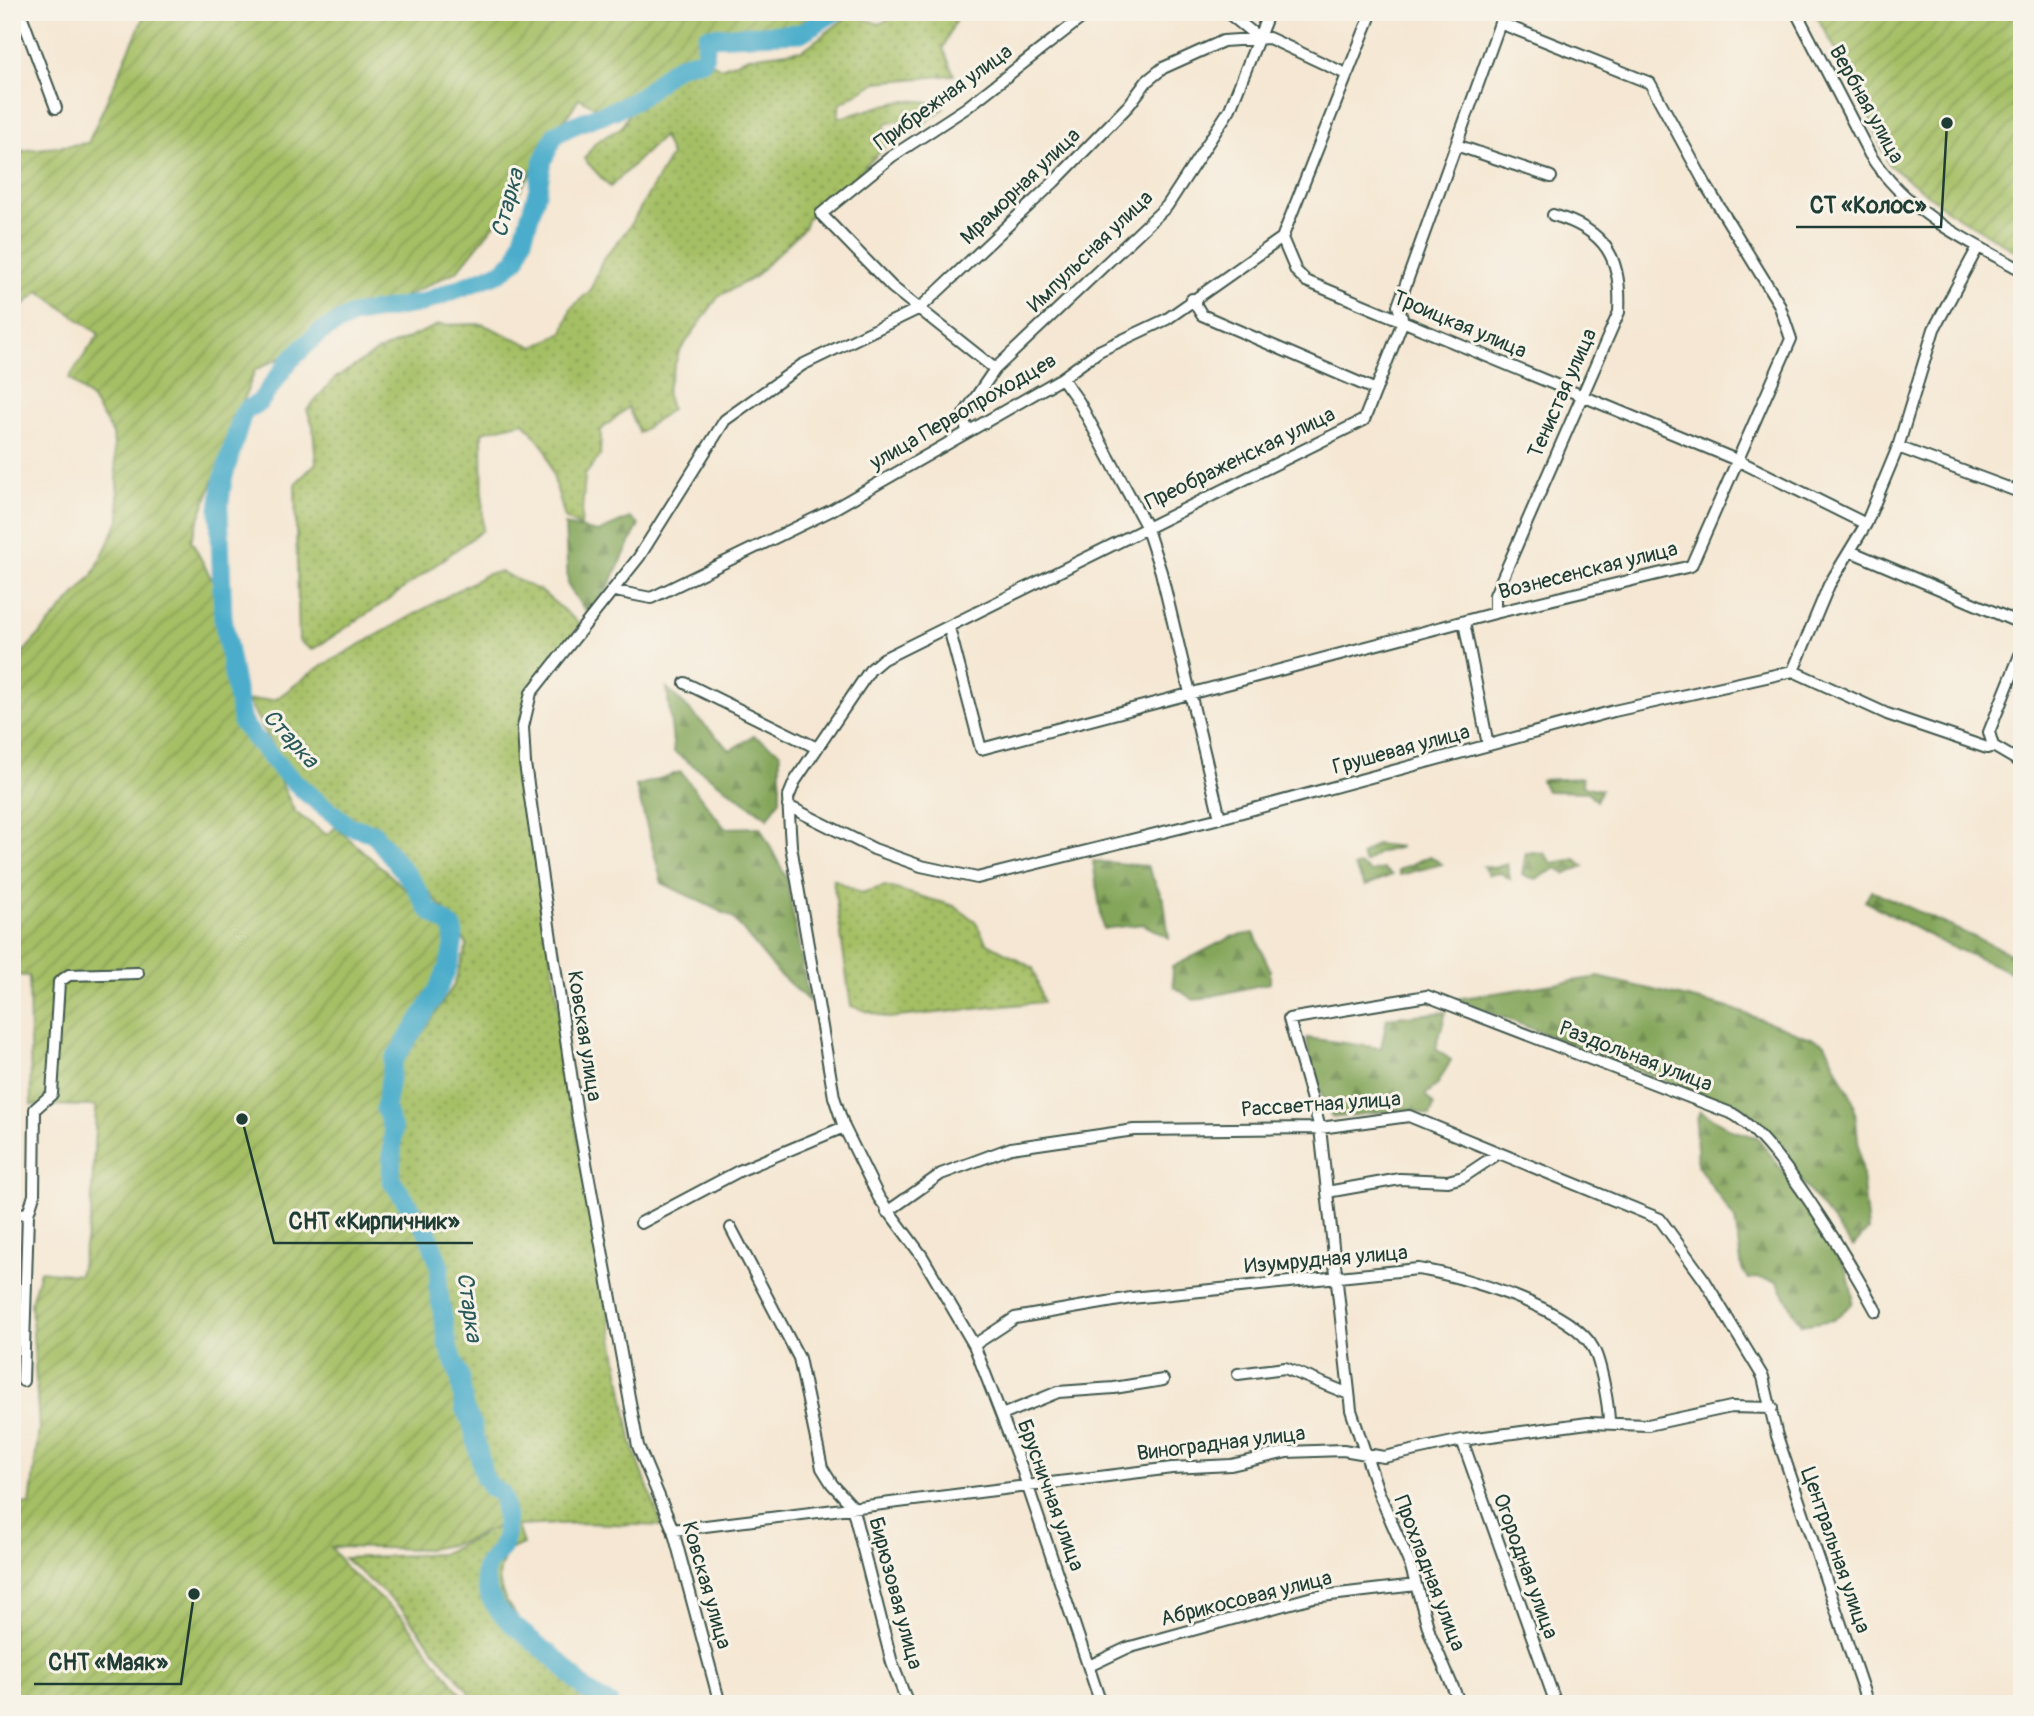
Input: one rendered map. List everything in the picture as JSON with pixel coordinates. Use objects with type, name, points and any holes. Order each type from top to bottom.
[{"type":"street","points":[[20,12],[56,108]]},
{"type":"street","name":"Прибрежная улица","points":[[920,308],[892,287],[821,214],[891,157],[966,108],[1089,12]]},
{"type":"street","points":[[1227,12],[1259,38]]},
{"type":"street","name":"Импульсная улица","points":[[967,431],[963,416],[995,369],[1167,206],[1230,109],[1269,12]]},
{"type":"street","points":[[1282,238],[1372,12]]},
{"type":"street","name":"Вербная улица","points":[[1796,12],[1884,178],[1925,216],[2022,270]]},
{"type":"street","name":"Преображенская улица","points":[[788,806],[795,781],[870,670],[883,659],[1364,420],[1403,321],[1398,306],[1502,18]]},
{"type":"street","name":"Вознесенская улица","points":[[949,628],[981,749],[1495,613],[1690,566],[1791,339],[1779,304],[1707,187],[1650,83],[1502,18]]},
{"type":"street","name":"Мраморная улица","points":[[725,420],[802,365],[920,308],[1054,182],[1129,105],[1147,81],[1163,68],[1223,41],[1269,38],[1346,74]]},
{"type":"street","points":[[1456,145],[1551,177]]},
{"type":"street","name":"Тенистая улица","points":[[1495,613],[1494,595],[1619,312],[1620,285],[1610,250],[1580,223],[1553,215]]},
{"type":"street","name":"Троицкая улица","points":[[1282,238],[1296,271],[1306,281],[1739,461],[1866,524]]},
{"type":"street","name":"улица Первопроходцев","points":[[615,591],[651,597],[830,511],[1062,378],[1099,351],[1167,319],[1282,238]]},
{"type":"street","points":[[1978,247],[1934,328],[1898,447],[1866,524],[1829,586],[1793,671],[1887,714],[1987,748],[1993,746]]},
{"type":"street","points":[[1192,299],[1202,315],[1376,390]]},
{"type":"street","points":[[920,308],[995,369]]},
{"type":"street","points":[[1062,378],[1079,402],[1146,526],[1161,572],[1220,818]]},
{"type":"street","name":"Ковская улица","points":[[720,1704],[673,1530],[638,1446],[577,1114],[525,764],[523,727],[531,693],[615,591],[725,420]]},
{"type":"street","points":[[1898,447],[2022,493]]},
{"type":"street","points":[[1850,551],[2022,624]]},
{"type":"street","points":[[1464,622],[1488,745]]},
{"type":"street","points":[[2022,650],[1989,732],[1993,746],[2022,763]]},
{"type":"street","name":"Грушевая улица","points":[[788,806],[874,849],[921,866],[977,878],[1220,818],[1614,711],[1793,671]]},
{"type":"street","points":[[685,683],[817,748]]},
{"type":"street","name":"Брусничная улица","points":[[788,806],[791,846],[816,1006],[827,1066],[844,1127],[887,1212],[922,1256],[974,1345],[1028,1486],[1101,1704]]},
{"type":"street","points":[[23,1381],[28,1213],[34,1195],[35,1109],[52,1094],[61,978],[95,972],[138,973]]},
{"type":"street","name":"Раздольная улица","points":[[1289,1019],[1427,996],[1733,1114],[1745,1121],[1769,1145],[1858,1277],[1876,1311]]},
{"type":"street","name":"Прохладная улица","points":[[1289,1019],[1320,1128],[1351,1410],[1416,1585],[1430,1634],[1460,1704]]},
{"type":"street","name":"Рассветная улица","points":[[887,1212],[941,1174],[1012,1147],[1134,1130],[1320,1128],[1409,1116],[1660,1219],[1705,1281],[1756,1362],[1772,1408]]},
{"type":"street","points":[[641,1223],[739,1171],[844,1127]]},
{"type":"street","points":[[1327,1192],[1400,1180],[1448,1181],[1463,1177],[1499,1153]]},
{"type":"street","points":[[12,1213],[28,1213]]},
{"type":"street","name":"Бирюзовая улица","points":[[731,1228],[799,1358],[822,1468],[852,1506],[892,1663],[908,1704]]},
{"type":"street","name":"Изумрудная улица","points":[[974,1345],[1015,1318],[1132,1298],[1337,1275],[1418,1269],[1455,1275],[1558,1315],[1579,1330],[1594,1349],[1609,1423]]},
{"type":"street","points":[[1238,1374],[1285,1368],[1349,1394]]},
{"type":"street","points":[[1002,1415],[1058,1392],[1114,1388],[1163,1380]]},
{"type":"street","name":"Виноградная улица","points":[[673,1530],[852,1506],[924,1501],[1172,1468],[1231,1465],[1287,1452],[1343,1450],[1384,1457],[1462,1440],[1609,1423],[1648,1425],[1731,1407],[1772,1408]]},
{"type":"street","name":"Центральная улица","points":[[1772,1408],[1777,1436],[1865,1703]]},
{"type":"street","name":"Огородная улица","points":[[1462,1440],[1556,1704]]},
{"type":"street","name":"Абрикосовая улица","points":[[1089,1666],[1127,1648],[1313,1597],[1416,1585]]},
{"type":"green space","points":[[146,12],[835,12],[801,33],[707,37],[702,61],[681,65],[641,96],[605,113],[579,98],[509,207],[457,271],[255,370],[191,540],[222,599],[239,695],[295,812],[327,835],[336,827],[410,893],[414,884],[428,909],[453,928],[456,942],[450,968],[393,1061],[385,1108],[393,1130],[391,1180],[427,1231],[440,1267],[438,1287],[448,1347],[460,1377],[464,1408],[472,1424],[484,1477],[492,1488],[501,1493],[506,1506],[504,1524],[459,1543],[429,1549],[331,1547],[348,1570],[403,1618],[469,1704],[12,1704],[12,1502],[30,1505],[39,1428],[31,1302],[40,1271],[79,1275],[91,1217],[96,1106],[31,1105],[29,976],[12,975],[12,665],[93,575],[120,518],[113,434],[92,400],[69,378],[99,334],[39,291],[12,316],[12,152],[88,143]]},
{"type":"green space","points":[[905,12],[958,15],[943,48],[954,75],[877,82],[840,104],[838,118],[905,101],[931,103],[944,108],[913,132],[898,121],[885,124],[885,147],[836,196],[808,218],[804,228],[753,278],[719,296],[679,352],[666,392],[671,409],[639,433],[628,407],[601,430],[600,456],[585,475],[581,527],[565,518],[546,450],[524,422],[482,432],[483,530],[388,600],[312,650],[299,641],[295,484],[316,463],[313,426],[307,410],[334,379],[377,352],[438,325],[482,324],[534,347],[563,333],[571,308],[590,291],[602,261],[630,226],[671,155],[663,136],[610,187],[584,159],[596,142],[622,127],[630,111],[666,85],[668,76],[688,67],[712,63],[721,68],[749,57],[803,50],[851,14],[879,24]]},
{"type":"green space","points":[[1814,12],[2022,12],[2022,255],[1949,211],[1889,165],[1854,81]]},
{"type":"green space","points":[[630,518],[639,524],[607,590],[586,612],[568,586],[565,525],[598,532]]},
{"type":"green space","points":[[501,572],[541,591],[580,624],[528,690],[518,728],[577,1135],[632,1444],[662,1526],[582,1523],[517,1526],[523,1544],[509,1550],[501,1568],[500,1584],[505,1599],[525,1626],[575,1668],[572,1679],[589,1698],[604,1704],[473,1704],[468,1691],[402,1609],[344,1558],[441,1554],[481,1536],[487,1500],[470,1476],[482,1461],[474,1423],[466,1406],[463,1377],[451,1348],[440,1287],[443,1267],[429,1230],[394,1180],[395,1131],[387,1108],[388,1091],[396,1072],[454,985],[467,945],[451,917],[400,862],[376,829],[351,821],[281,760],[248,701],[276,699],[318,668],[487,574]]},
{"type":"green space","points":[[667,688],[730,750],[754,736],[780,752],[780,799],[768,818],[674,752]]},
{"type":"green space","points":[[681,772],[725,828],[760,827],[786,877],[809,1001],[777,972],[732,917],[662,883],[636,786]]},
{"type":"green space","points":[[1582,778],[1583,786],[1601,790],[1596,801],[1588,792],[1546,791],[1541,780]]},
{"type":"green space","points":[[1376,844],[1401,847],[1378,853],[1365,863],[1361,856]]},
{"type":"green space","points":[[1526,852],[1544,853],[1552,863],[1576,859],[1584,866],[1566,874],[1557,868],[1536,879],[1522,875]]},
{"type":"green space","points":[[1430,856],[1442,864],[1400,875],[1398,870]]},
{"type":"green space","points":[[1093,861],[1147,866],[1164,901],[1169,938],[1143,924],[1103,929]]},
{"type":"green space","points":[[1507,864],[1510,879],[1501,873],[1488,875],[1483,866],[1494,868]]},
{"type":"green space","points":[[1360,865],[1371,872],[1383,869],[1392,875],[1365,886],[1354,867]]},
{"type":"green space","points":[[833,879],[861,893],[885,886],[954,906],[975,921],[986,942],[1033,968],[1043,1002],[888,1018],[851,1006]]},
{"type":"green space","points":[[1871,890],[2022,959],[2022,977],[1943,943],[1865,901]]},
{"type":"green space","points":[[1254,933],[1270,970],[1270,983],[1194,1000],[1174,987],[1172,967],[1231,937]]},
{"type":"green space","points":[[1598,977],[1730,1008],[1825,1043],[1854,1103],[1868,1230],[1853,1247],[1748,1113],[1456,999]]},
{"type":"green space","points":[[1446,1012],[1436,1049],[1451,1060],[1437,1085],[1425,1095],[1434,1105],[1430,1116],[1407,1109],[1332,1118],[1311,1070],[1307,1038],[1381,1048],[1387,1018]]},
{"type":"green space","points":[[1700,1111],[1734,1131],[1757,1137],[1790,1180],[1847,1271],[1852,1304],[1833,1320],[1801,1325],[1777,1282],[1759,1278],[1748,1279],[1742,1269],[1735,1220],[1697,1165],[1695,1132]]},
{"type":"waterway","name":"Старка","points":[[610,1704],[587,1691],[557,1660],[512,1624],[493,1603],[487,1590],[486,1568],[500,1550],[505,1537],[503,1499],[501,1493],[492,1488],[484,1477],[472,1424],[464,1408],[460,1377],[448,1347],[438,1287],[440,1267],[427,1231],[391,1180],[393,1130],[385,1108],[393,1061],[443,979],[450,961],[453,928],[428,909],[414,884],[373,833],[349,826],[309,795],[281,769],[242,723],[223,619],[219,509],[223,479],[242,416],[247,409],[259,403],[290,360],[319,333],[352,315],[422,303],[501,272],[517,259],[538,189],[543,160],[555,135],[630,103],[680,66],[702,61],[707,37],[801,33],[835,12]]},
{"type":"place","name":"СТ «Колос»","points":[[1947,123]]},
{"type":"place","name":"СНТ «Кирпичник»","points":[[242,1119]]},
{"type":"place","name":"СНТ «Маяк»","points":[[194,1594]]}]
